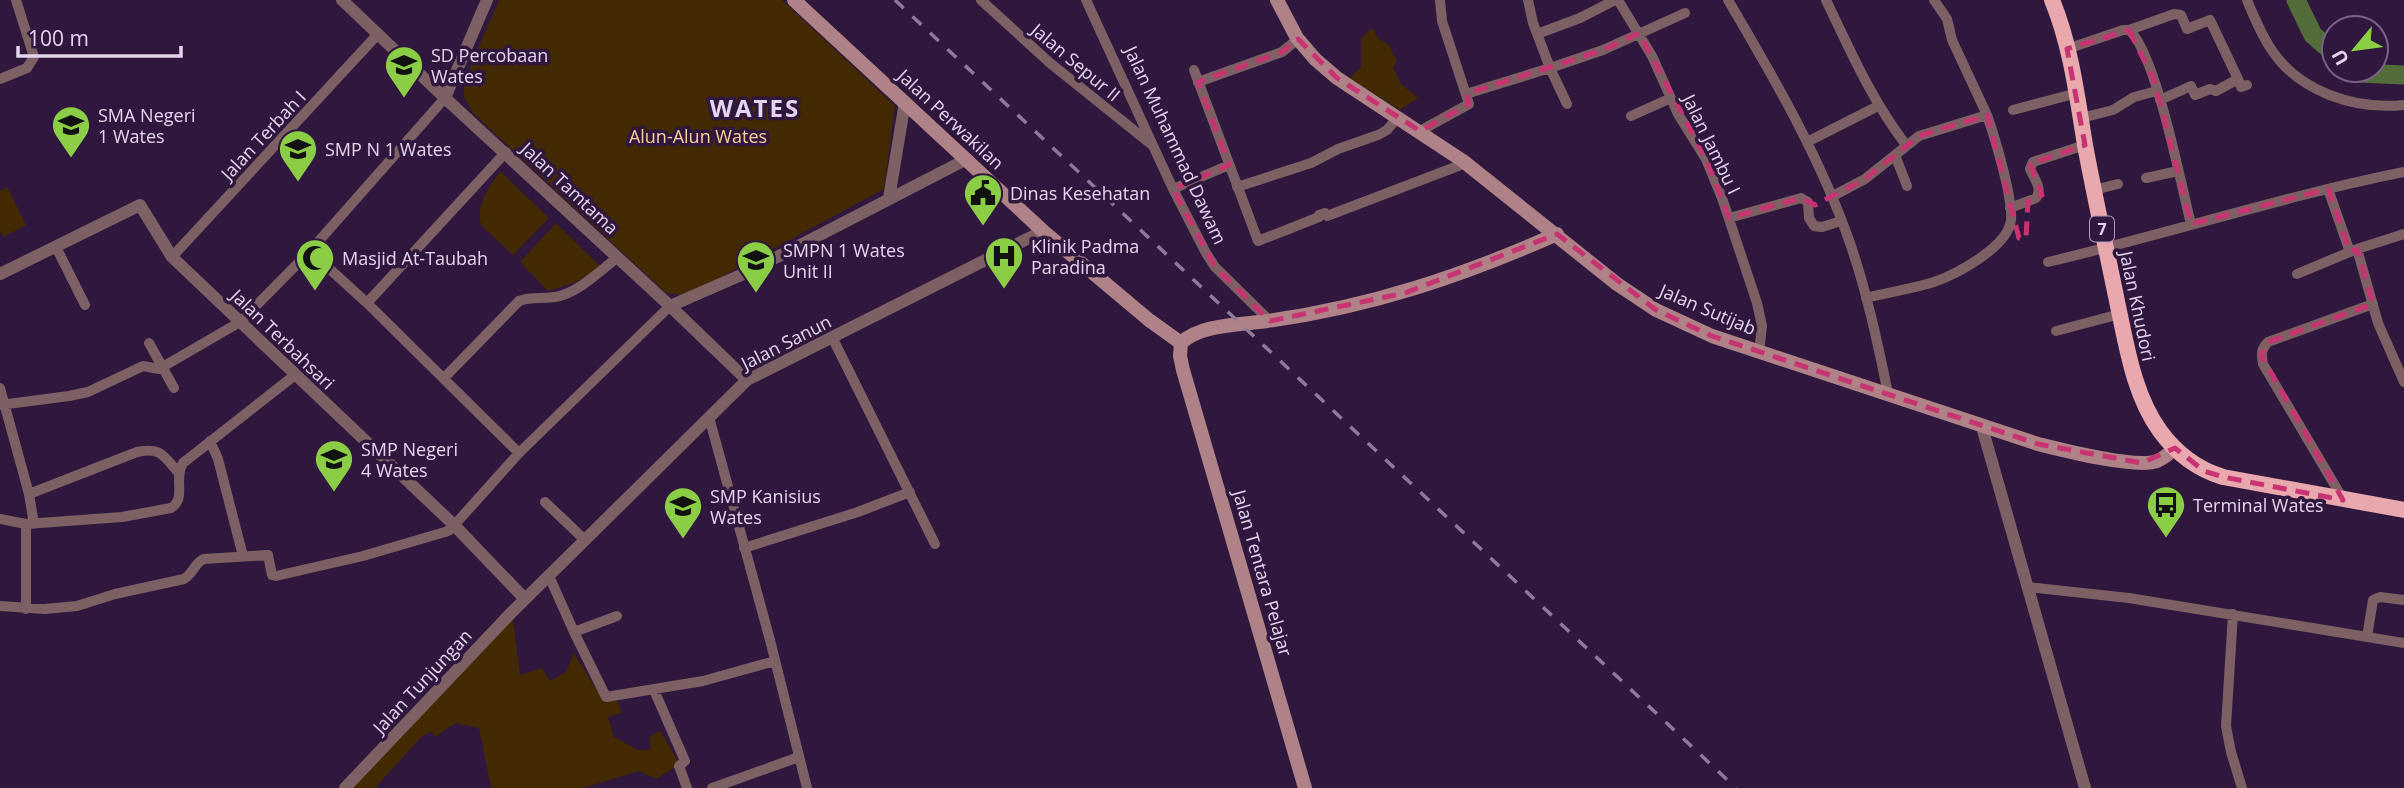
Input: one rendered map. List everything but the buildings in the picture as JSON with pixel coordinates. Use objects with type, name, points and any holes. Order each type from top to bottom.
[{"type":"highway","name":"Jalan Khudori","points":[[2052,0],[2077,93],[2106,248],[2139,388],[2159,430],[2174,448]]},
{"type":"highway","name":"7","points":[[2174,448],[2204,471],[2223,477],[2404,510]]},
{"type":"main road","name":"Jalan Perwakilan","points":[[794,0],[1043,231],[1149,320],[1181,343]]},
{"type":"main road","name":"Jalan Sutijab","points":[[1276,0],[1298,39],[1315,60],[1337,78],[1466,163],[1617,284],[1656,310],[1712,336],[1759,352],[1982,427],[2084,455],[2132,462],[2156,461],[2174,448]]},
{"type":"main road","points":[[1181,343],[1190,335],[1347,307],[1405,293],[1483,265],[1557,234]]},
{"type":"main road","name":"Jalan Tentara Pelajar","points":[[1181,343],[1183,370],[1304,788]]},
{"type":"street","points":[[0,79],[27,68],[34,57],[16,0]]},
{"type":"street","name":"Jalan Tamtama","points":[[342,0],[747,380]]},
{"type":"street","points":[[2,405],[69,396],[99,387],[143,366],[157,370],[240,322],[310,251],[445,98],[487,0]]},
{"type":"street","name":"Jalan Sepur II","points":[[981,0],[1050,63],[1154,146]]},
{"type":"street","name":"Jalan Muhammad Dawam","points":[[1086,0],[1173,189],[1215,267],[1270,321]]},
{"type":"street","points":[[1420,131],[1469,104],[1443,21],[1440,0]]},
{"type":"street","points":[[1528,0],[1537,34],[1567,104]]},
{"type":"street","points":[[1537,34],[1580,18],[1616,0]]},
{"type":"street","name":"Jalan Jambu I","points":[[1616,0],[1639,33],[1678,114],[1706,159],[1730,218],[1762,326],[1759,352]]},
{"type":"street","points":[[1728,0],[1807,142],[1850,243],[1888,394]]},
{"type":"street","points":[[1866,298],[1934,282],[1959,270],[1987,253],[2004,237],[2011,221],[1997,146],[1987,115],[1952,40],[1947,19],[1934,0]]},
{"type":"street","points":[[2247,0],[2270,48],[2279,61],[2299,78],[2325,93],[2349,101],[2381,107],[2404,105]]},
{"type":"street","points":[[1830,1],[1868,89],[1906,145]]},
{"type":"street","points":[[1466,94],[1603,50],[1685,13]]},
{"type":"street","points":[[2067,49],[2174,14],[2181,15],[2187,29],[2210,20],[2243,82],[2195,95],[2191,86],[2159,96],[2134,97],[2113,110],[2081,118]]},
{"type":"street","points":[[2129,30],[2147,63],[2159,96],[2191,224]]},
{"type":"street","name":"Jalan Terbah I","points":[[172,257],[378,34]]},
{"type":"street","points":[[1198,82],[1282,52],[1298,39]]},
{"type":"street","points":[[1194,70],[1258,241],[1319,218],[1319,215],[1325,213],[1327,216],[1466,163]]},
{"type":"street","points":[[2013,110],[2077,93]]},
{"type":"street","points":[[1631,116],[1671,98]]},
{"type":"street","points":[[889,198],[905,102]]},
{"type":"street","points":[[1807,142],[1878,106]]},
{"type":"street","points":[[1831,197],[1866,179],[1919,136],[1987,115]]},
{"type":"street","points":[[1237,187],[1311,163],[1338,149],[1378,135],[1387,130],[1398,117]]},
{"type":"street","points":[[2010,208],[2039,194],[2029,169],[2033,162],[2085,145]]},
{"type":"street","points":[[367,303],[506,152]]},
{"type":"street","points":[[1895,155],[1907,186]]},
{"type":"street","points":[[0,606],[26,609],[77,606],[115,594],[184,579],[192,573],[201,559],[268,555],[272,575],[276,576],[445,532],[519,453],[670,306],[748,272],[967,159]]},
{"type":"street","points":[[1173,189],[1228,165]]},
{"type":"street","points":[[2146,178],[2178,171]]},
{"type":"street","points":[[2048,262],[2328,189],[2404,172]]},
{"type":"street","points":[[2094,190],[2118,184]]},
{"type":"street","points":[[2328,189],[2354,251],[2378,323],[2404,383]]},
{"type":"street","points":[[1730,218],[1801,198],[1808,202],[1809,218],[1814,226],[1822,227],[1841,221]]},
{"type":"street","name":"Jalan Terbahsari","points":[[0,274],[140,205],[172,257],[454,525],[525,599]]},
{"type":"street","name":"Jalan Sanun","points":[[525,599],[747,380],[1043,231]]},
{"type":"street","points":[[2297,274],[2404,234]]},
{"type":"street","points":[[56,247],[85,305]]},
{"type":"street","points":[[310,251],[367,303],[519,453]]},
{"type":"street","points":[[444,378],[519,301],[529,297],[562,296],[575,290],[618,257]]},
{"type":"street","points":[[2343,500],[2263,364],[2261,355],[2267,342],[2373,303]]},
{"type":"street","points":[[2056,331],[2120,314]]},
{"type":"street","points":[[832,337],[935,544]]},
{"type":"street","points":[[149,343],[174,388]]},
{"type":"street","points":[[0,519],[30,524],[122,517],[171,509],[180,498],[178,471],[183,463],[295,375]]},
{"type":"street","points":[[0,388],[2,405],[29,494],[26,609]]},
{"type":"street","points":[[709,417],[807,788]]},
{"type":"street","points":[[1982,427],[2085,788]]},
{"type":"street","points":[[210,441],[218,458],[243,556]]},
{"type":"street","points":[[29,494],[150,449],[157,450],[178,471]]},
{"type":"street","points":[[744,548],[858,512],[910,492]]},
{"type":"street","points":[[545,502],[585,540]]},
{"type":"street","points":[[549,576],[604,696],[703,681],[775,662]]},
{"type":"street","points":[[2028,587],[2129,598],[2404,643]]},
{"type":"street","points":[[2367,636],[2373,600],[2380,597],[2404,600]]},
{"type":"street","name":"Jalan Tunjungan","points":[[345,788],[525,599]]},
{"type":"street","points":[[2232,614],[2227,735],[2242,788]]},
{"type":"street","points":[[574,632],[617,615]]},
{"type":"street","points":[[654,690],[685,761],[678,766],[687,788]]},
{"type":"street","points":[[712,788],[799,757]]},
{"type":"highlighted area","points":[[2129,30],[2154,80],[2191,224],[2328,189],[2350,252],[2357,249],[2373,304],[2268,342],[2261,355],[2343,500],[2223,477],[2204,471],[2175,448],[2142,463],[2038,444],[1712,336],[1656,310],[1557,234],[1405,293],[1270,321],[1215,267],[1173,189],[1229,165],[1198,82],[1282,52],[1298,39],[1337,78],[1420,131],[1469,104],[1466,94],[1603,50],[1639,33],[1706,159],[1729,218],[1801,198],[1815,205],[1865,179],[1919,136],[1987,115],[2019,238],[2026,238],[2028,201],[2042,195],[2030,164],[2085,145],[2067,49]]},
{"type":"green space","name":"Alun-Alun Wates","points":[[499,0],[782,0],[895,106],[884,189],[688,295],[666,293],[473,113],[464,97],[464,81]]},
{"type":"green space","points":[[1372,28],[1379,39],[1388,44],[1397,61],[1393,67],[1401,84],[1418,98],[1400,110],[1350,78],[1361,67],[1361,38]]},
{"type":"green space","points":[[500,171],[549,218],[513,255],[481,225],[480,210],[484,196]]},
{"type":"green space","points":[[7,187],[26,225],[3,237],[0,231],[0,191]]},
{"type":"green space","points":[[556,223],[601,267],[576,282],[548,291],[520,262]]},
{"type":"green space","points":[[512,612],[520,675],[542,668],[550,681],[566,672],[574,653],[602,699],[615,696],[622,713],[608,717],[614,737],[638,750],[650,750],[650,736],[660,731],[680,764],[656,779],[639,771],[583,788],[491,788],[479,728],[455,723],[435,737],[432,731],[421,737],[375,788],[343,788]]},
{"type":"waterway","points":[[2296,0],[2313,35],[2320,41]]},
{"type":"waterway","points":[[2390,74],[2404,75]]},
{"type":"railway","points":[[895,0],[1736,788]]},
{"type":"place","name":"SD Percobaan Wates","points":[[404,99]]},
{"type":"place","name":"SMA Negeri 1 Wates","points":[[71,159]]},
{"type":"place","name":"SMP N 1 Wates","points":[[298,183]]},
{"type":"place","name":"Dinas Kesehatan","points":[[983,227]]},
{"type":"place","name":"Klinik Padma Paradina","points":[[1004,290]]},
{"type":"place","name":"Masjid At-Taubah","points":[[315,292]]},
{"type":"place","name":"SMPN 1 Wates Unit II","points":[[756,294]]},
{"type":"place","name":"SMP Negeri 4 Wates","points":[[334,493]]},
{"type":"place","name":"Terminal Wates","points":[[2166,539]]},
{"type":"place","name":"SMP Kanisius Wates","points":[[683,540]]},
{"type":"district","name":"WATES","points":[[755,107]]}]
